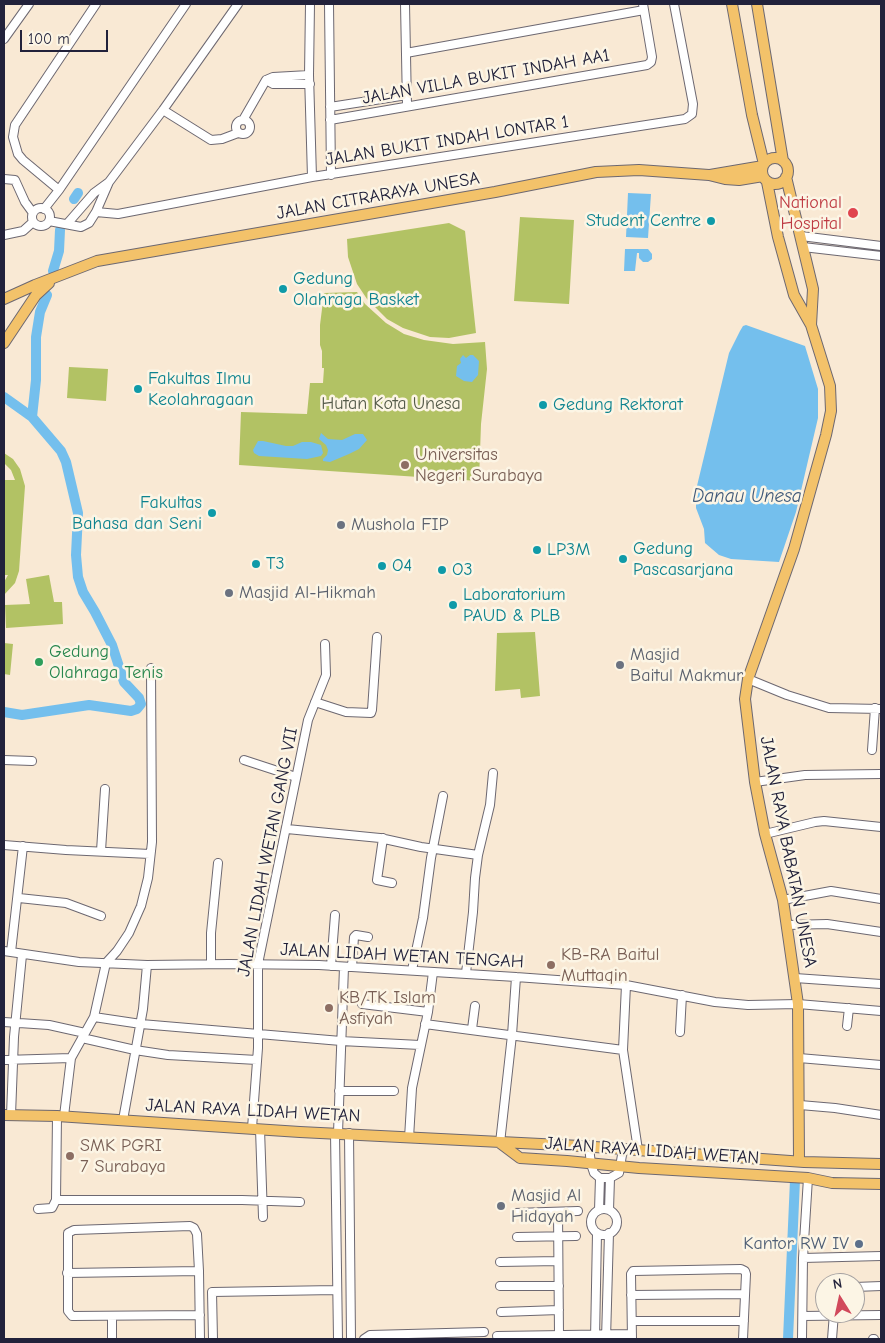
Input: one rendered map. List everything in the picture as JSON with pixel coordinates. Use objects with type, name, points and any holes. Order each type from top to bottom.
[{"type":"main road","points":[[732,4],[752,115],[778,237],[794,295],[811,325]]},
{"type":"main road","points":[[757,4],[784,161],[787,167],[787,181],[813,289],[811,325]]},
{"type":"main road","points":[[765,175],[773,158],[784,161]]},
{"type":"main road","name":"JALAN CITRARAYA UNESA","points":[[4,300],[14,294],[97,261],[495,192],[596,172],[632,170],[709,175],[725,180],[740,180],[765,175]]},
{"type":"main road","points":[[765,175],[776,184],[787,181]]},
{"type":"main road","points":[[4,343],[36,295],[56,277]]},
{"type":"main road","points":[[794,295],[801,299],[806,298],[813,289]]},
{"type":"main road","points":[[14,294],[25,297],[28,308]]},
{"type":"main road","name":"JALAN RAYA BABATAN UNESA","points":[[808,1178],[802,1161],[798,1004],[795,978],[783,900],[765,834],[755,782],[745,699],[748,679],[794,549],[831,411],[830,386],[811,325]]},
{"type":"main road","name":"JALAN RAYA LIDAH WETAN","points":[[7,1115],[61,1116],[409,1138],[881,1164]]},
{"type":"main road","name":"JALAN RAYA LIDAH WETAN","points":[[500,1143],[520,1158],[621,1167],[808,1178],[832,1183],[881,1184]]},
{"type":"street","points":[[4,37],[29,4]]},
{"type":"street","points":[[59,190],[18,154],[13,137],[15,125],[96,4]]},
{"type":"street","points":[[44,209],[59,190],[186,4]]},
{"type":"street","points":[[49,221],[81,227],[85,226],[92,219],[109,182],[238,4]]},
{"type":"street","points":[[310,4],[312,177]]},
{"type":"street","points":[[329,4],[330,175]]},
{"type":"street","points":[[405,4],[407,106]]},
{"type":"street","name":"JALAN BUKIT INDAH LONTAR 1","points":[[96,212],[118,214],[312,177],[685,118],[692,114],[693,104],[674,4]]},
{"type":"street","points":[[406,53],[644,7]]},
{"type":"street","name":"JALAN VILLA BUKIT INDAH AA1","points":[[330,120],[647,64],[651,62],[652,57],[644,7]]},
{"type":"street","points":[[163,110],[211,140],[222,140],[238,133],[236,129],[238,121],[243,120],[266,80],[272,76],[310,75]]},
{"type":"street","points":[[266,80],[273,84],[310,84]]},
{"type":"street","name":"JALAN VILLA BUKIT INDAH AA1","points":[[330,107],[407,95]]},
{"type":"street","points":[[4,179],[15,180],[25,202],[33,213]]},
{"type":"street","points":[[67,224],[94,194],[109,182]]},
{"type":"street","points":[[38,208],[44,209],[49,214],[49,221],[45,225],[40,226],[33,222],[33,213],[38,208]]},
{"type":"street","points":[[4,235],[24,230],[33,222]]},
{"type":"street","points":[[801,236],[881,246]]},
{"type":"street","points":[[803,247],[881,256]]},
{"type":"street","points":[[315,702],[346,712],[371,713],[377,637]]},
{"type":"street","name":"JALAN LIDAH WETAN GANG VII","points":[[262,1217],[263,1200],[256,1128],[258,964],[308,720],[326,675],[325,644]]},
{"type":"street","points":[[38,1209],[53,1207],[56,1200],[61,1116],[71,1058],[94,1017],[106,963],[129,933],[141,906],[148,878],[152,842],[153,785],[151,668]]},
{"type":"street","points":[[748,679],[787,695],[829,708],[878,709],[872,750]]},
{"type":"street","points":[[4,760],[32,761]]},
{"type":"street","points":[[244,760],[296,777]]},
{"type":"street","points":[[466,973],[478,855],[490,805],[493,773]]},
{"type":"street","points":[[755,782],[805,776],[881,774]]},
{"type":"street","points":[[101,851],[105,789]]},
{"type":"street","points":[[412,970],[423,918],[443,796]]},
{"type":"street","points":[[765,834],[824,821],[881,827]]},
{"type":"street","points":[[287,829],[383,838],[478,855]]},
{"type":"street","points":[[383,838],[377,880],[392,883]]},
{"type":"street","points":[[4,845],[150,854]]},
{"type":"street","points":[[8,952],[13,937],[19,898],[24,846]]},
{"type":"street","points":[[211,964],[211,933],[218,863]]},
{"type":"street","points":[[783,900],[831,891],[881,899]]},
{"type":"street","points":[[19,898],[66,903],[101,916]]},
{"type":"street","points":[[331,966],[335,915]]},
{"type":"street","points":[[787,925],[827,924],[881,932]]},
{"type":"street","points":[[4,936],[13,937]]},
{"type":"street","points":[[338,1339],[335,1153],[340,1041],[348,967],[354,937],[368,936]]},
{"type":"street","name":"JALAN LIDAH WETAN TENGAH","points":[[8,952],[79,962],[146,965],[258,964],[331,966],[466,973],[626,985],[715,1002],[798,1004],[881,1011]]},
{"type":"street","points":[[7,1115],[22,954]]},
{"type":"street","points":[[123,1120],[141,1024],[146,965]]},
{"type":"street","points":[[409,1138],[412,1088],[428,1012],[434,972]]},
{"type":"street","points":[[500,1143],[512,1035],[516,977]]},
{"type":"street","points":[[795,978],[881,984]]},
{"type":"street","points":[[626,985],[622,1050],[638,1150]]},
{"type":"street","points":[[680,1032],[682,995]]},
{"type":"street","points":[[362,1004],[428,1012]]},
{"type":"street","points":[[472,1029],[475,1006]]},
{"type":"street","points":[[847,1026],[849,1008]]},
{"type":"street","points":[[94,1017],[141,1024],[340,1041],[420,1045]]},
{"type":"street","points":[[4,1022],[49,1025],[135,1050],[168,1055],[257,1060]]},
{"type":"street","points":[[425,1024],[622,1050]]},
{"type":"street","points":[[4,1060],[71,1058]]},
{"type":"street","points":[[799,1058],[881,1065]]},
{"type":"street","points":[[339,1090],[394,1091]]},
{"type":"street","points":[[800,1105],[881,1115]]},
{"type":"street","points":[[349,1133],[351,1339]]},
{"type":"street","points":[[589,1147],[594,1173],[600,1178],[610,1178],[619,1172],[623,1149]]},
{"type":"street","points":[[335,1153],[349,1153]]},
{"type":"street","points":[[599,1210],[600,1178]]},
{"type":"street","points":[[606,1337],[609,1233],[616,1225],[616,1219],[609,1210],[610,1178]]},
{"type":"street","points":[[802,1339],[803,1258],[808,1178]]},
{"type":"street","points":[[56,1200],[263,1200],[300,1202]]},
{"type":"street","points":[[609,1210],[599,1210],[592,1216],[591,1221],[591,1226],[598,1233],[609,1233]]},
{"type":"street","points":[[515,1213],[578,1211]]},
{"type":"street","points":[[558,1212],[559,1335]]},
{"type":"street","points":[[200,1316],[76,1317],[69,1314],[66,1237],[70,1231],[190,1226],[194,1228],[197,1234],[199,1271],[200,1316],[200,1339]]},
{"type":"street","points":[[595,1337],[598,1233]]},
{"type":"street","points":[[516,1237],[576,1236]]},
{"type":"street","points":[[336,1251],[350,1251]]},
{"type":"street","points":[[803,1258],[881,1256]]},
{"type":"street","points":[[500,1262],[558,1261]]},
{"type":"street","points":[[336,1263],[350,1262]]},
{"type":"street","points":[[497,1336],[632,1336],[631,1274],[633,1271],[741,1269],[745,1270],[746,1274],[743,1339]]},
{"type":"street","points":[[67,1273],[199,1271]]},
{"type":"street","points":[[500,1286],[558,1286]]},
{"type":"street","points":[[865,1287],[881,1286]]},
{"type":"street","points":[[214,1339],[212,1292],[336,1290]]},
{"type":"street","points":[[632,1295],[745,1294]]},
{"type":"street","points":[[501,1312],[559,1310]]},
{"type":"street","points":[[865,1315],[881,1315]]},
{"type":"street","points":[[803,1316],[815,1316]]},
{"type":"street","points":[[112,1317],[112,1339]]},
{"type":"street","points":[[632,1322],[744,1321]]},
{"type":"street","points":[[832,1339],[833,1323]]},
{"type":"street","points":[[364,1339],[370,1335],[450,1337],[484,1332]]},
{"type":"green space","points":[[520,217],[574,220],[569,304],[514,301]]},
{"type":"green space","points":[[449,223],[465,231],[476,333],[449,338],[430,337],[403,328],[387,319],[367,299],[357,284],[348,257],[347,239]]},
{"type":"green space","name":"Hutan Kota Unesa","points":[[357,292],[365,304],[386,323],[404,334],[424,340],[453,344],[485,342],[487,369],[481,424],[479,481],[239,465],[241,412],[307,414],[310,383],[323,383],[324,368],[322,368],[320,325],[324,293]]},
{"type":"green space","points":[[69,367],[108,369],[106,401],[67,398]]},
{"type":"green space","points":[[4,453],[13,459],[20,469],[25,486],[19,571],[15,583],[4,595],[4,582],[8,575],[4,575],[4,480],[15,480],[11,470],[4,463]]},
{"type":"green space","points":[[49,575],[54,602],[62,602],[63,624],[6,628],[5,605],[30,604],[26,579]]},
{"type":"green space","points":[[535,632],[540,696],[521,698],[520,689],[495,691],[497,633]]},
{"type":"green space","points":[[4,643],[13,644],[10,675],[4,674]]},
{"type":"water","points":[[628,193],[651,194],[648,238],[626,237]]},
{"type":"water","points":[[625,249],[648,249],[652,254],[652,259],[648,262],[643,262],[639,258],[639,253],[637,253],[635,271],[624,271]]},
{"type":"water","name":"Danau Unesa","points":[[746,325],[805,346],[818,389],[818,418],[796,512],[779,562],[731,559],[719,555],[705,543],[704,529],[696,508],[696,490],[729,353],[743,326]]},
{"type":"water","points":[[463,355],[466,358],[473,355],[479,361],[478,375],[472,382],[464,381],[456,376],[457,366],[461,363],[460,359]]},
{"type":"water","points":[[321,433],[328,439],[342,440],[355,434],[363,434],[367,440],[359,449],[349,454],[330,462],[323,461],[328,450],[326,445],[319,439]]},
{"type":"water","points":[[258,441],[286,446],[311,442],[321,445],[323,453],[321,456],[307,459],[259,456],[253,450]]},
{"type":"waterway","points":[[74,199],[78,193]]},
{"type":"waterway","points":[[53,271],[59,251],[60,230]]},
{"type":"waterway","points":[[4,712],[22,715],[89,705],[131,711],[137,709],[141,704],[139,698],[124,682],[112,645],[83,592],[78,577],[76,555],[78,513],[66,462],[61,451],[32,417],[36,380],[36,337],[40,312],[47,295]]},
{"type":"waterway","points":[[4,397],[32,417]]},
{"type":"waterway","points":[[788,1339],[795,1180]]},
{"type":"place","name":"National Hospital","points":[[853,213]]},
{"type":"place","name":"Student Centre","points":[[711,221]]},
{"type":"place","name":"Gedung Olahraga Basket","points":[[283,289]]},
{"type":"place","name":"Fakultas Ilmu Keolahragaan","points":[[138,389]]},
{"type":"place","name":"Gedung Rektorat","points":[[543,405]]},
{"type":"place","name":"Universitas Negeri Surabaya","points":[[405,465]]},
{"type":"place","name":"Fakultas Bahasa dan Seni","points":[[212,513]]},
{"type":"place","name":"Mushola FIP","points":[[341,525]]},
{"type":"place","name":"LP3M","points":[[537,550]]},
{"type":"place","name":"Gedung Pascasarjana","points":[[623,559]]},
{"type":"place","name":"T3","points":[[256,564]]},
{"type":"place","name":"O4","points":[[382,566]]},
{"type":"place","name":"O3","points":[[442,570]]},
{"type":"place","name":"Masjid Al-Hikmah","points":[[229,593]]},
{"type":"place","name":"Laboratorium PAUD & PLB","points":[[453,605]]},
{"type":"place","name":"Gedung Olahraga Tenis","points":[[39,662]]},
{"type":"place","name":"Masjid Baitul Makmur","points":[[620,665]]},
{"type":"place","name":"KB-RA Baitul Muttaqin","points":[[551,965]]},
{"type":"place","name":"KB/TK Islam Asfiyah","points":[[329,1008]]},
{"type":"place","name":"SMK PGRI 7 Surabaya","points":[[70,1156]]},
{"type":"place","name":"Masjid Al Hidayah","points":[[501,1206]]},
{"type":"place","name":"Kantor RW IV","points":[[859,1244]]}]
